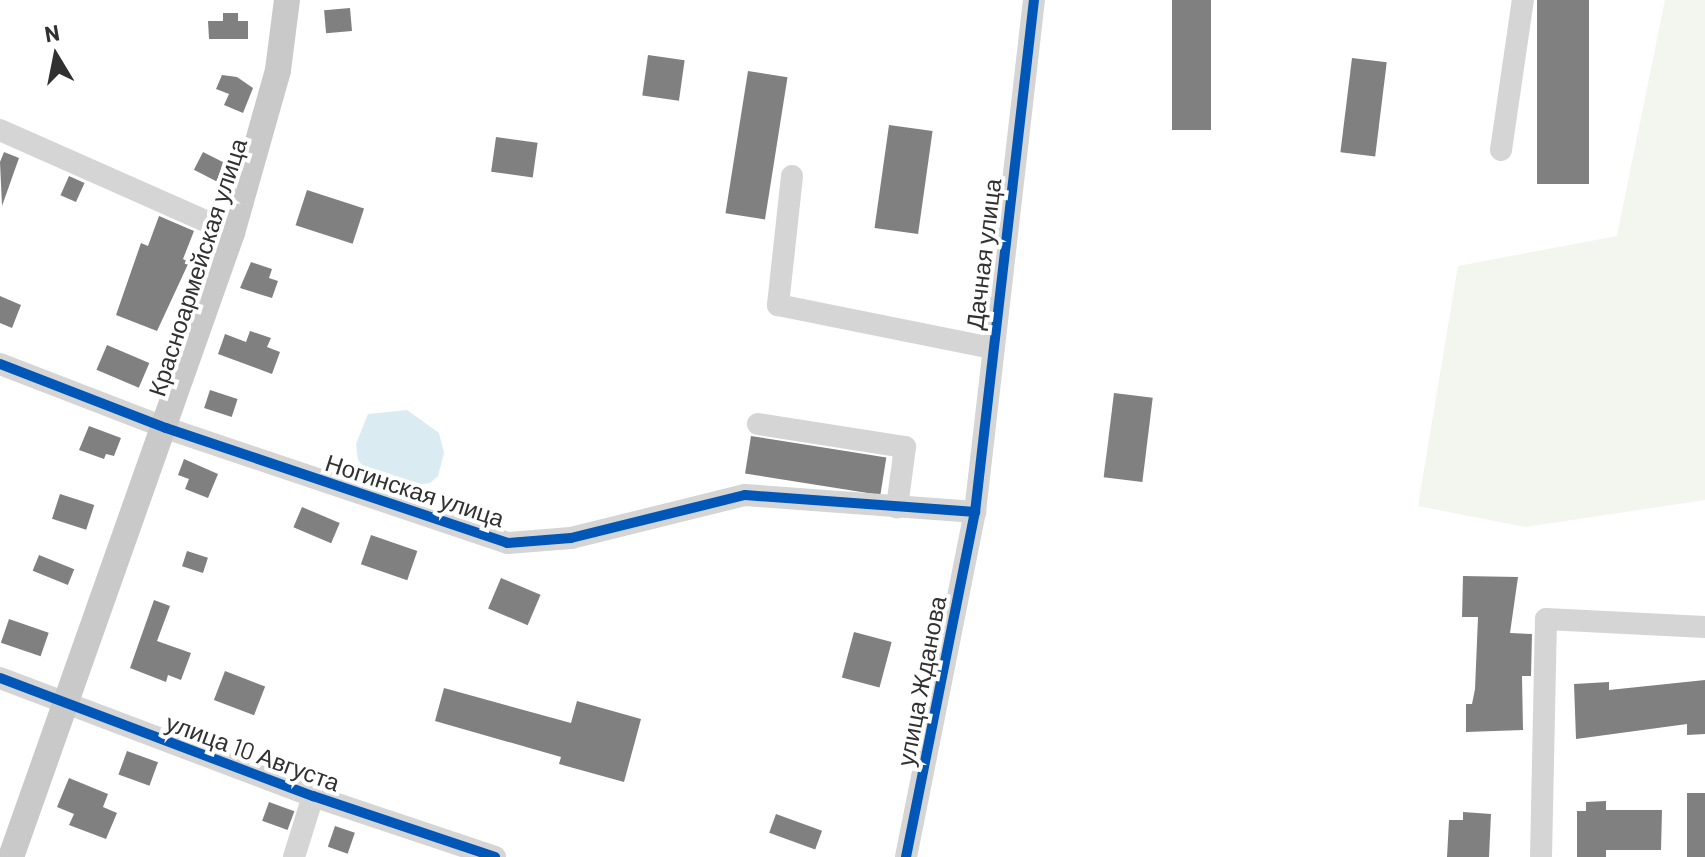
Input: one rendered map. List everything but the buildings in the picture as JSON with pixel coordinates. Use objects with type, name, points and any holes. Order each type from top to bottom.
[{"type":"main road","name":"Красноармейская улица","points":[[11,857],[166,428],[232,233],[278,70],[287,0]]},
{"type":"street","name":"Дачная улица","points":[[975,512],[1034,0]]},
{"type":"street","points":[[1501,150],[1523,0]]},
{"type":"street","points":[[2,131],[232,233]]},
{"type":"street","points":[[792,176],[778,305],[992,348]]},
{"type":"street","name":"Ногинская улица","points":[[0,364],[166,428],[507,543],[571,538],[745,495],[975,512]]},
{"type":"street","points":[[758,424],[905,447],[897,507]]},
{"type":"street","name":"улица Жданова","points":[[906,857],[975,512]]},
{"type":"street","points":[[1541,857],[1546,619],[1705,627]]},
{"type":"street","name":"улица 10 Августа","points":[[0,678],[313,796],[495,857]]},
{"type":"street","points":[[294,857],[313,796]]},
{"type":"shaded area","points":[[1665,0],[1705,0],[1705,500],[1525,527],[1418,506],[1458,266],[1617,236]]},
{"type":"shaded area","points":[[407,410],[439,433],[444,453],[438,476],[430,483],[417,485],[368,473],[358,460],[356,444],[368,414]]},
{"type":"cycle path","points":[[906,857],[975,512],[1034,0]]},
{"type":"cycle path","points":[[0,364],[166,428],[507,543],[571,538],[745,495],[975,512]]},
{"type":"cycle path","points":[[0,678],[313,796],[495,857]]}]
